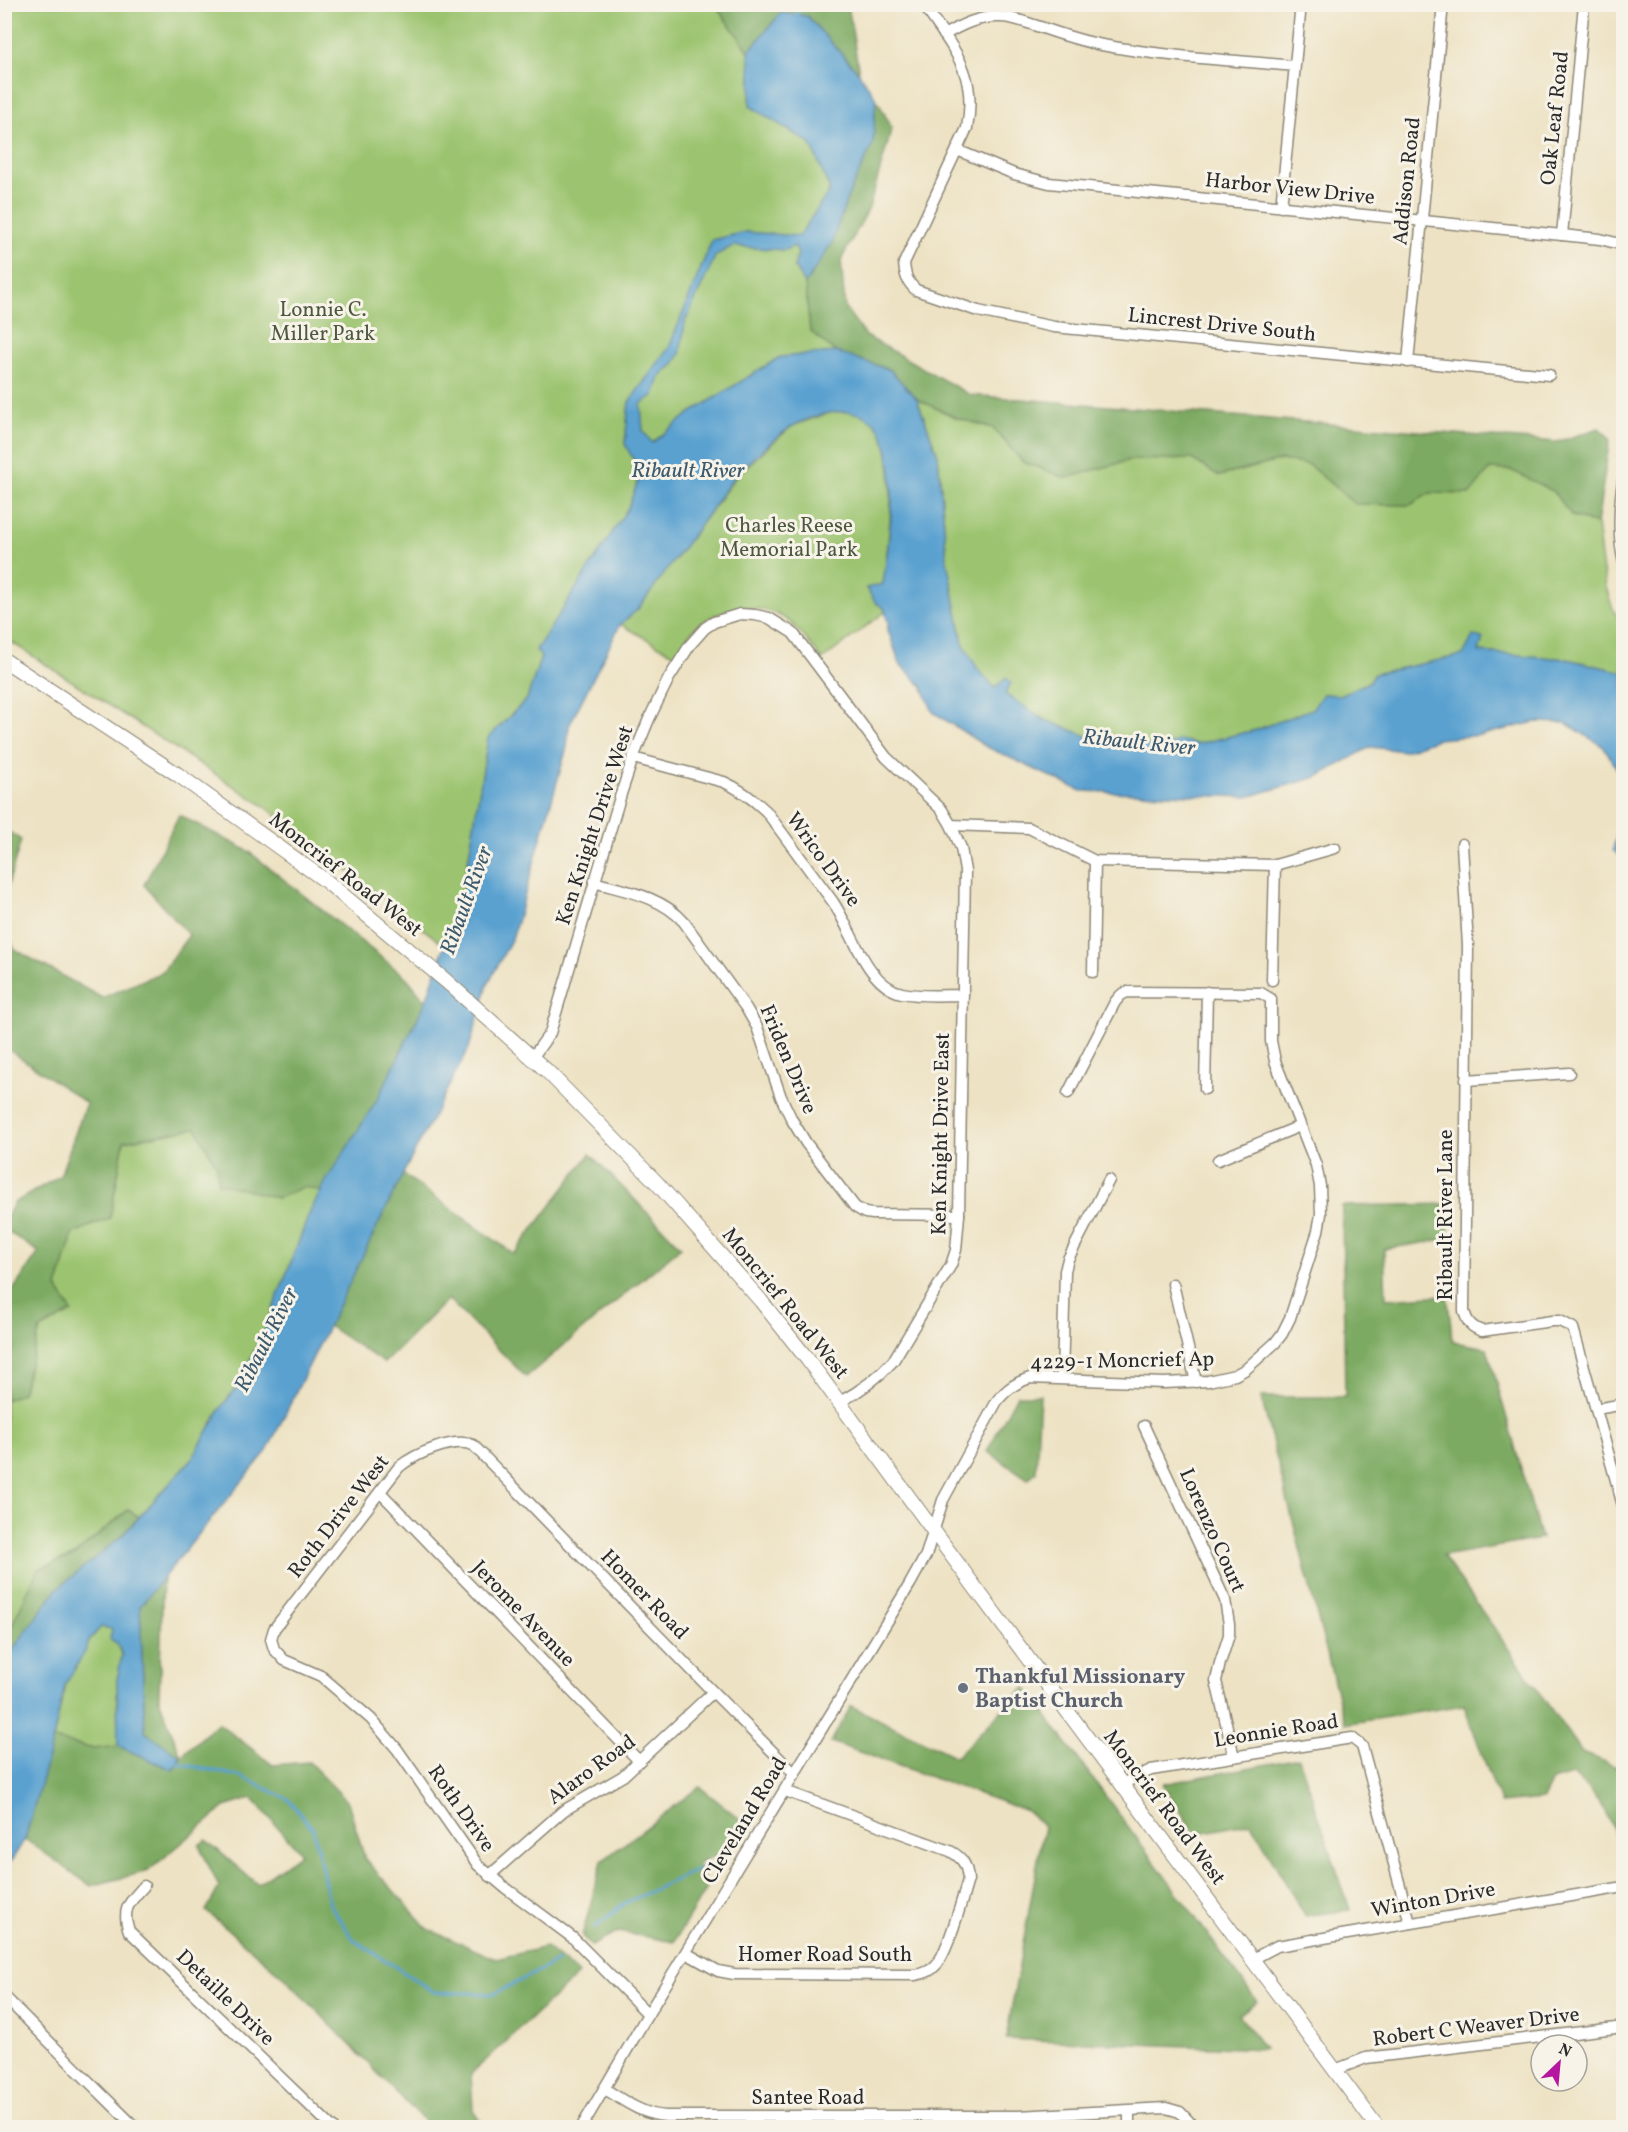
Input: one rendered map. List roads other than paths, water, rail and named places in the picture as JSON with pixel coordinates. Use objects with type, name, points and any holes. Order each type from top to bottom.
[{"type":"main road","name":"Moncrief Road West","points":[[4,660],[247,823],[326,881],[493,1022],[602,1126],[760,1300],[840,1402],[933,1531],[1378,2127]]},
{"type":"street","points":[[923,4],[961,62],[968,80],[970,110],[967,128],[957,150]]},
{"type":"street","points":[[1281,207],[1301,4]]},
{"type":"street","name":"Addison Road","points":[[1408,362],[1443,4]]},
{"type":"street","name":"Oak Leaf Road","points":[[1562,235],[1584,4]]},
{"type":"street","points":[[944,35],[964,24],[985,17],[1000,17],[1016,19],[1099,44],[1138,51],[1294,66]]},
{"type":"street","name":"Harbor View Drive","points":[[957,150],[1014,174],[1049,183],[1600,239],[1623,245]]},
{"type":"street","name":"Lincrest Drive South","points":[[957,150],[904,263],[904,274],[909,284],[924,294],[978,311],[1044,325],[1549,375]]},
{"type":"street","points":[[1623,475],[1619,519],[1623,563]]},
{"type":"street","name":"Ken Knight Drive West","points":[[532,1058],[550,1033],[633,758],[669,678],[697,636],[705,628],[720,620],[740,614],[755,615]]},
{"type":"street","name":"Ken Knight Drive East","points":[[755,615],[769,618],[793,633],[886,757],[942,810],[961,848],[965,871],[959,1215],[956,1250],[951,1265],[902,1347],[884,1371],[858,1392],[840,1402]]},
{"type":"street","name":"Wrico Drive","points":[[633,758],[724,782],[757,802],[766,811],[838,910],[872,973],[885,986],[903,993],[963,995]]},
{"type":"street","points":[[951,825],[1029,828],[1095,861],[1275,865],[1335,848]]},
{"type":"street","name":"Ribault River Lane","points":[[1462,844],[1468,946],[1464,1311],[1466,1320],[1473,1328],[1491,1332],[1552,1321],[1567,1324],[1573,1328],[1623,1509]]},
{"type":"street","points":[[1093,972],[1095,861]]},
{"type":"street","points":[[1272,980],[1275,865]]},
{"type":"street","name":"Friden Drive","points":[[594,882],[656,901],[677,914],[684,922],[746,1008],[757,1027],[781,1097],[792,1120],[850,1203],[860,1210],[873,1214],[959,1215]]},
{"type":"street","points":[[1068,1093],[1115,1002],[1121,995],[1133,991],[1207,992],[1205,1089]]},
{"type":"street","name":"4229-1 Moncrief Ap","points":[[933,1531],[943,1500],[997,1401],[1017,1383],[1030,1378],[1164,1383],[1196,1382],[1225,1377],[1245,1369],[1275,1343],[1290,1318],[1318,1231],[1321,1214],[1319,1176],[1275,1061],[1271,1041],[1272,1003],[1269,996],[1261,993],[1207,992]]},
{"type":"street","points":[[1466,1080],[1569,1073]]},
{"type":"street","points":[[1218,1160],[1300,1126]]},
{"type":"street","points":[[1062,1378],[1065,1271],[1068,1259],[1109,1180]]},
{"type":"street","points":[[1173,1284],[1196,1382]]},
{"type":"street","points":[[1596,1409],[1623,1404]]},
{"type":"street","name":"Lorenzo Court","points":[[1144,1426],[1225,1600],[1229,1635],[1216,1681],[1234,1757]]},
{"type":"street","name":"Roth Drive West","points":[[274,1649],[271,1639],[274,1629],[399,1467],[410,1458],[466,1442]]},
{"type":"street","name":"Homer Road","points":[[466,1442],[473,1445],[795,1774]]},
{"type":"street","name":"Jerome Avenue","points":[[380,1492],[639,1761]]},
{"type":"street","name":"Cleveland Road","points":[[581,2127],[927,1555],[933,1531]]},
{"type":"street","name":"Roth Drive","points":[[274,1649],[284,1660],[321,1676],[371,1719],[397,1749],[478,1865],[489,1876],[573,1938],[648,2014]]},
{"type":"street","name":"Alaro Road","points":[[489,1876],[563,1811],[611,1784],[639,1761],[713,1692]]},
{"type":"street","name":"Leonnie Road","points":[[1122,1784],[1151,1770],[1347,1737],[1360,1743],[1410,1923]]},
{"type":"street","name":"Homer Road South","points":[[686,1953],[718,1971],[734,1974],[915,1975],[924,1974],[932,1969],[942,1957],[968,1880],[968,1869],[964,1861],[950,1851],[785,1791]]},
{"type":"street","name":"Detaille Drive","points":[[144,1886],[126,1910],[125,1916],[129,1931],[333,2127]]},
{"type":"street","name":"Winton Drive","points":[[1252,1959],[1277,1946],[1623,1887]]},
{"type":"street","points":[[4,1996],[76,2070],[136,2127]]},
{"type":"street","name":"Robert C Weaver Drive","points":[[1335,2070],[1366,2058],[1623,2027]]},
{"type":"street","name":"Santee Road","points":[[605,2089],[654,2115],[1018,2122],[1071,2114],[1129,2111]]},
{"type":"street","points":[[1129,2127],[1129,2111],[1148,2108],[1175,2109],[1193,2125]]},
{"type":"water","name":"Ribault River","points":[[781,13],[807,16],[859,73],[876,98],[873,144],[847,198],[832,243],[805,284],[794,267],[798,254],[795,246],[784,250],[733,246],[716,255],[685,322],[680,354],[673,365],[660,377],[654,395],[641,404],[643,431],[652,443],[689,414],[780,357],[836,352],[890,370],[917,399],[938,455],[947,561],[963,643],[977,668],[995,688],[1006,678],[1011,683],[1005,694],[1043,719],[1105,743],[1165,747],[1180,740],[1197,744],[1256,730],[1312,709],[1323,694],[1341,695],[1369,682],[1374,674],[1463,655],[1473,636],[1483,638],[1479,652],[1567,659],[1623,672],[1623,788],[1620,774],[1604,747],[1566,723],[1535,722],[1482,735],[1437,739],[1404,751],[1370,747],[1317,777],[1247,797],[1081,791],[985,746],[933,712],[922,686],[900,664],[888,630],[884,608],[876,603],[866,588],[883,584],[891,511],[889,455],[877,426],[868,418],[857,413],[844,412],[817,416],[788,429],[734,478],[638,609],[620,625],[569,726],[567,747],[513,936],[488,984],[469,1048],[403,1174],[267,1451],[140,1606],[145,1732],[181,1757],[173,1770],[118,1746],[117,1680],[122,1655],[117,1643],[110,1639],[112,1629],[101,1627],[90,1639],[65,1685],[53,1739],[25,1839],[5,1871],[5,1660],[57,1589],[122,1536],[192,1459],[222,1406],[238,1386],[266,1327],[310,1212],[326,1181],[377,1100],[426,1001],[464,887],[488,738],[527,699],[541,657],[536,650],[628,508],[641,473],[625,444],[629,402],[669,348],[712,240],[746,232],[799,236],[830,190],[811,144],[750,106],[749,51]]},
{"type":"water","points":[[1623,811],[1623,859],[1613,850]]},
{"type":"waterway","points":[[797,17],[800,4]]},
{"type":"waterway","points":[[173,1762],[242,1777],[288,1799],[313,1829],[330,1905],[354,1940],[434,1992],[494,1994],[558,1961]]},
{"type":"waterway","points":[[594,1928],[625,1903],[721,1859]]},
{"type":"place","name":"Thankful Missionary Baptist Church","points":[[963,1688]]},
{"type":"park label","name":"Lonnie C. Miller Park","points":[[323,321]]},
{"type":"park label","name":"Charles Reese Memorial Park","points":[[789,537]]}]
